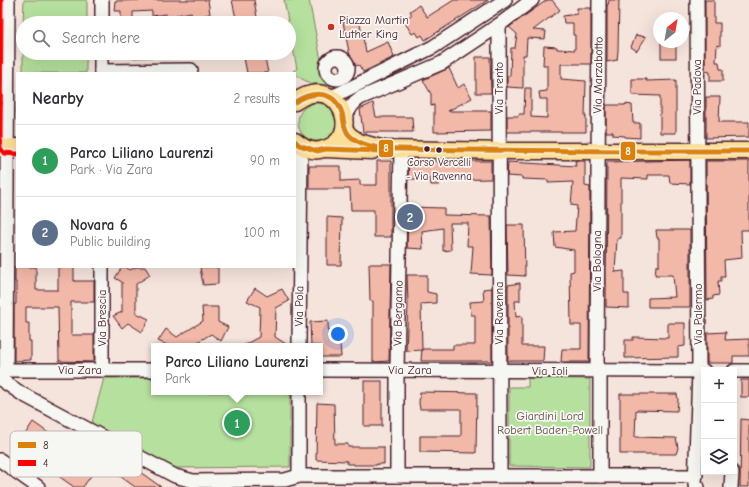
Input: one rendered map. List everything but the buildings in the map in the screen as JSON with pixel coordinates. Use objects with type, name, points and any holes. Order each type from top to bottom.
[{"type":"main road","points":[[296,101],[303,96],[312,93],[330,97],[338,102],[342,110],[344,124],[350,136],[359,142],[384,149],[499,151],[749,151]]},
{"type":"main road","points":[[326,149],[334,144],[340,137],[344,124]]},
{"type":"main road","points":[[298,143],[308,149],[317,151],[326,149],[378,151],[384,149]]},
{"type":"street","points":[[8,0],[8,148],[2,376],[22,394],[91,431]]},
{"type":"street","points":[[102,0],[102,16]]},
{"type":"street","points":[[330,97],[433,47],[505,0]]},
{"type":"street","points":[[344,124],[351,106],[360,98],[442,63],[499,25],[532,0]]},
{"type":"street","name":"Via Marzabotto","points":[[598,151],[599,0]]},
{"type":"street","name":"Via Padova","points":[[697,0],[698,151]]},
{"type":"street","name":"Via Trento","points":[[499,25],[499,151]]},
{"type":"street","points":[[102,60],[101,72],[191,70]]},
{"type":"street","name":"Via Pola","points":[[298,143],[299,343]]},
{"type":"street","name":"Via Bergamo","points":[[397,476],[397,370],[401,149]]},
{"type":"street","name":"Via Ravenna","points":[[498,480],[500,370],[499,151]]},
{"type":"street","name":"Via Bologna","points":[[598,151],[598,371],[600,476]]},
{"type":"street","name":"Via Palermo","points":[[697,482],[701,371],[698,151]]},
{"type":"street","name":"Via Brescia","points":[[102,268],[102,370]]},
{"type":"street","name":"Via Zara","points":[[2,376],[102,370],[151,370]]},
{"type":"street","name":"Via Zara","points":[[323,370],[500,370]]},
{"type":"street","name":"Via Ioli","points":[[500,370],[701,371]]},
{"type":"street","points":[[737,371],[749,371]]},
{"type":"street","points":[[296,480],[299,395]]},
{"type":"street","points":[[142,458],[176,476],[193,481],[296,480],[397,476],[498,480],[600,476],[697,482]]},
{"type":"street","points":[[0,460],[10,467]]},
{"type":"street","points":[[731,487],[732,475]]},
{"type":"street","points":[[24,477],[38,487]]},
{"type":"green space","points":[[24,0],[87,0],[87,16],[23,16]]},
{"type":"green space","points":[[284,0],[309,0],[324,75],[329,80],[328,85],[314,83],[300,78],[296,72],[293,71],[297,69],[295,60],[296,16],[287,16]]},
{"type":"green space","points":[[23,60],[86,60],[86,72],[23,72]]},
{"type":"green space","points":[[317,103],[327,106],[333,112],[336,122],[333,132],[327,138],[317,141],[307,138],[301,132],[298,122],[301,112],[307,106]]},
{"type":"green space","points":[[104,378],[151,378],[151,395],[290,395],[290,467],[169,468],[142,453],[142,431],[100,431],[91,426]]},
{"type":"green space","name":"Giardini Lord Robert Baden-Powell","points":[[528,378],[590,379],[590,467],[509,466],[509,387],[528,387]]},
{"type":"transit line","name":"4","points":[[1,0],[0,148],[4,153],[16,154]]},
{"type":"transit line","name":"8","points":[[296,102],[308,96],[321,94],[332,98],[341,110],[344,126],[349,135],[366,145],[387,148],[531,151],[749,151]]},
{"type":"transit line","name":"8","points":[[296,142],[299,145],[317,151],[326,149],[380,151]]},
{"type":"place","name":"Piazza Martin Luther King","points":[[331,27]]},
{"type":"place","name":"Corso Vercelli - Via Ravenna","points":[[439,150]]},
{"type":"place","name":"Novara 6","points":[[410,217]]},
{"type":"place","name":"Parco Liliano Laurenzi","points":[[237,423]]}]
